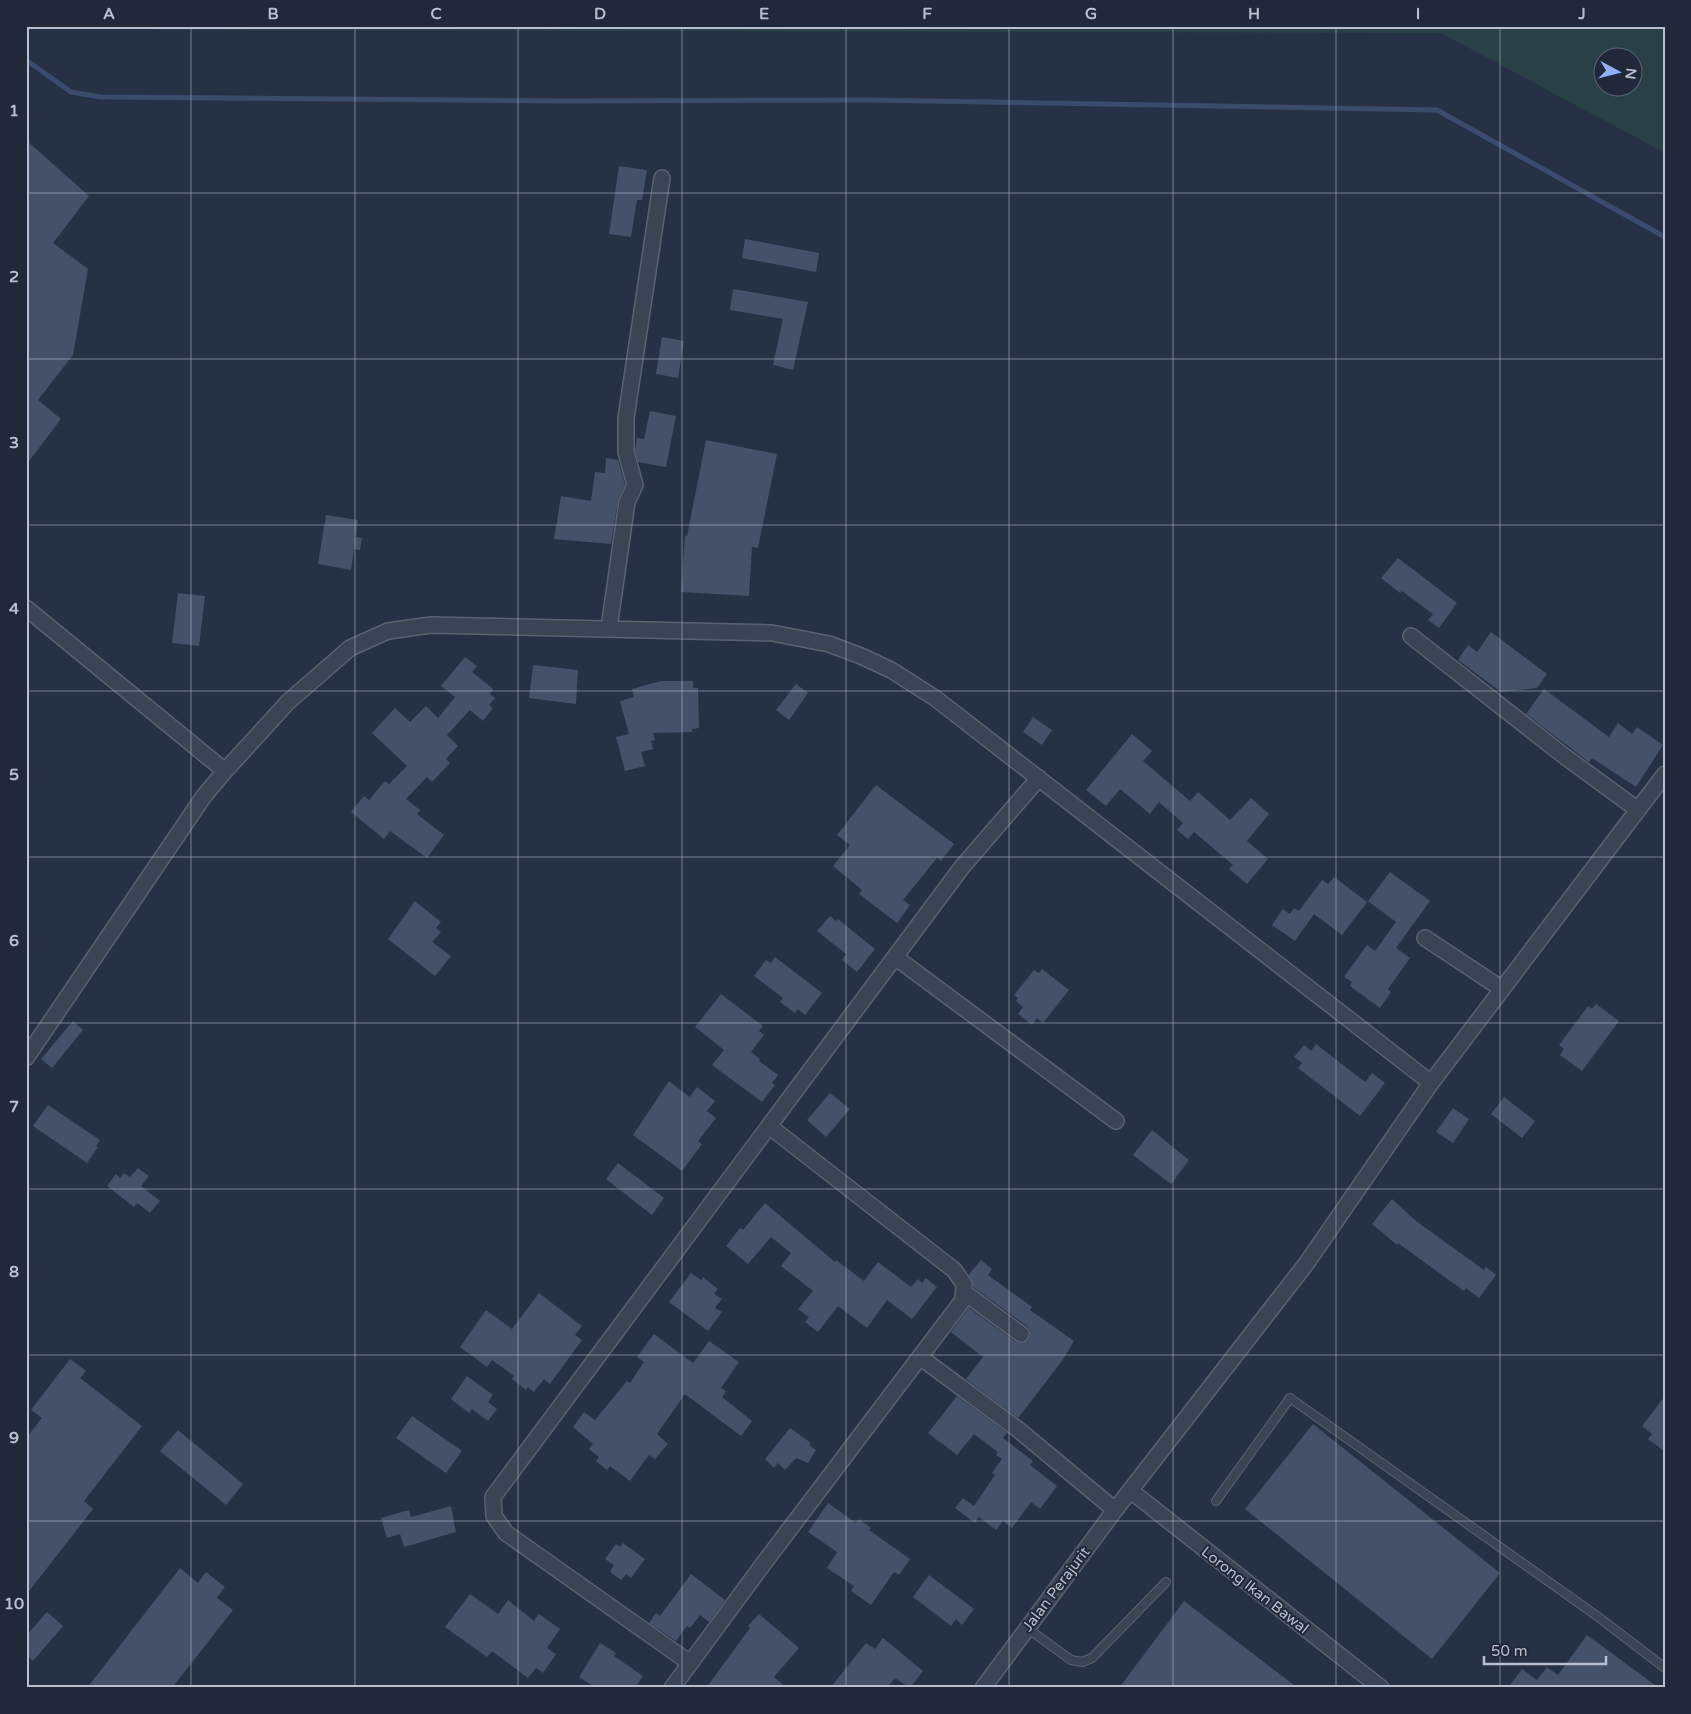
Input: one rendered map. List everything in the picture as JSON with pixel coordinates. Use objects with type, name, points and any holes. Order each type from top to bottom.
[{"type":"street","points":[[610,628],[626,502],[635,485],[626,452],[626,418],[662,178]]},
{"type":"street","points":[[26,608],[225,772]]},
{"type":"street","points":[[26,1058],[204,796],[288,702],[350,648],[388,631],[431,625],[610,628],[772,633],[830,644],[891,670],[928,693],[1431,1083]]},
{"type":"street","points":[[1411,636],[1563,755],[1638,810]]},
{"type":"street","name":"Jalan Perajurit","points":[[983,1688],[1115,1510],[1306,1264],[1431,1083],[1665,774]]},
{"type":"street","points":[[690,1663],[506,1533],[494,1516],[493,1497],[962,867],[1039,778]]},
{"type":"street","points":[[1424,938],[1502,989]]},
{"type":"street","points":[[895,957],[1116,1120]]},
{"type":"street","points":[[672,1688],[964,1300],[964,1284],[954,1270],[769,1126]]},
{"type":"street","points":[[965,1293],[1021,1334]]},
{"type":"street","points":[[920,1357],[1020,1431],[1115,1510]]},
{"type":"street","name":"Lorong Ikan Bawal","points":[[1130,1491],[1381,1688]]},
{"type":"lane","points":[[1216,1501],[1290,1398],[1597,1616],[1665,1668]]},
{"type":"lane","points":[[1027,1628],[1071,1660],[1082,1662],[1092,1658],[1166,1582]]},
{"type":"green space","points":[[138,26],[1665,26],[1665,153],[1441,33],[162,30]]},
{"type":"building","points":[[26,140],[89,196],[53,243],[88,269],[73,355],[38,400],[61,419],[26,465]]},
{"type":"building","points":[[619,166],[647,170],[642,200],[637,200],[631,237],[609,234]]},
{"type":"building","points":[[745,239],[819,253],[816,272],[742,258]]},
{"type":"building","points":[[733,289],[808,302],[793,370],[773,365],[783,319],[730,310]]},
{"type":"building","points":[[662,337],[684,341],[678,378],[656,374]]},
{"type":"building","points":[[650,411],[676,416],[666,467],[638,462],[635,451],[637,438],[644,439]]},
{"type":"building","points":[[706,440],[777,454],[758,548],[752,547],[749,596],[681,592],[685,535],[687,536]]},
{"type":"building","points":[[606,458],[618,460],[625,484],[618,500],[611,544],[554,539],[561,496],[591,501],[595,472],[605,473]]},
{"type":"building","points":[[326,515],[358,520],[356,537],[362,538],[360,550],[354,549],[351,570],[318,564]]},
{"type":"building","points":[[1398,558],[1457,603],[1439,628],[1428,620],[1433,614],[1402,591],[1400,593],[1381,578]]},
{"type":"building","points":[[178,593],[205,596],[199,646],[172,643]]},
{"type":"building","points":[[1491,632],[1547,674],[1537,688],[1501,692],[1458,660],[1468,645],[1477,652]]},
{"type":"building","points":[[465,657],[477,666],[472,672],[493,689],[490,694],[495,698],[489,705],[493,708],[483,721],[470,710],[447,735],[458,746],[446,759],[450,763],[432,782],[427,777],[406,799],[420,810],[417,814],[444,835],[427,858],[390,831],[384,839],[351,812],[364,796],[369,800],[385,781],[389,784],[407,766],[372,733],[395,708],[410,722],[426,706],[438,718],[455,697],[441,686]]},
{"type":"building","points":[[533,665],[578,670],[576,704],[529,698]]},
{"type":"building","points":[[661,681],[693,681],[693,688],[698,688],[699,728],[692,729],[692,732],[653,733],[655,740],[651,741],[653,749],[641,752],[645,766],[625,771],[616,737],[629,734],[620,701],[634,697],[632,689]]},
{"type":"building","points":[[796,684],[808,693],[789,720],[776,710]]},
{"type":"building","points":[[1544,689],[1609,737],[1618,723],[1632,734],[1637,727],[1663,745],[1636,787],[1592,758],[1589,762],[1526,714]]},
{"type":"building","points":[[1033,717],[1052,730],[1042,745],[1023,732]]},
{"type":"building","points":[[1132,734],[1152,751],[1143,761],[1190,801],[1198,792],[1230,820],[1251,798],[1269,814],[1247,841],[1268,859],[1247,884],[1229,869],[1233,865],[1194,832],[1188,839],[1177,830],[1183,823],[1159,802],[1150,814],[1120,789],[1106,806],[1086,790]]},
{"type":"building","points":[[876,785],[954,844],[941,861],[937,858],[903,900],[910,905],[897,923],[859,894],[862,890],[833,866],[850,845],[837,835]]},
{"type":"building","points":[[1390,872],[1430,901],[1396,948],[1410,958],[1388,989],[1391,992],[1380,1008],[1350,986],[1352,982],[1344,977],[1367,945],[1375,951],[1396,922],[1368,901]]},
{"type":"building","points":[[1334,877],[1367,902],[1342,935],[1314,914],[1295,941],[1272,925],[1283,909],[1290,914],[1294,908],[1299,911],[1322,880],[1328,884]]},
{"type":"building","points":[[415,901],[441,922],[436,928],[441,932],[432,942],[451,956],[435,976],[388,939]]},
{"type":"building","points":[[830,916],[836,921],[838,919],[875,949],[857,972],[842,960],[846,954],[817,931]]},
{"type":"building","points":[[775,957],[822,993],[805,1015],[798,1009],[795,1013],[780,1002],[783,998],[754,976],[766,960],[771,963]]},
{"type":"building","points":[[1042,969],[1069,990],[1043,1023],[1037,1018],[1032,1025],[1018,1014],[1023,1007],[1016,1001],[1018,998],[1014,995],[1034,970],[1039,973]]},
{"type":"building","points":[[721,994],[763,1026],[759,1031],[764,1035],[751,1052],[760,1059],[759,1061],[778,1075],[772,1083],[775,1085],[762,1102],[712,1065],[724,1050],[695,1027]]},
{"type":"building","points":[[1596,1004],[1619,1021],[1582,1071],[1560,1055],[1564,1049],[1559,1045],[1588,1006],[1592,1009]]},
{"type":"building","points":[[73,1021],[83,1030],[52,1068],[41,1059]]},
{"type":"building","points":[[1316,1044],[1365,1082],[1372,1073],[1385,1083],[1360,1116],[1298,1068],[1302,1063],[1294,1057],[1304,1045],[1311,1051]]},
{"type":"building","points":[[669,1081],[690,1097],[697,1087],[715,1101],[707,1111],[716,1118],[698,1141],[702,1144],[682,1171],[633,1135]]},
{"type":"building","points":[[830,1093],[850,1109],[826,1137],[807,1120]]},
{"type":"building","points":[[1504,1097],[1535,1121],[1522,1138],[1491,1114]]},
{"type":"building","points":[[48,1105],[100,1140],[96,1146],[98,1147],[87,1163],[33,1126]]},
{"type":"building","points":[[1453,1108],[1469,1119],[1453,1143],[1436,1132]]},
{"type":"building","points":[[1152,1130],[1189,1160],[1171,1184],[1133,1155]]},
{"type":"building","points":[[618,1163],[664,1198],[652,1215],[606,1179]]},
{"type":"building","points":[[138,1168],[149,1176],[141,1186],[160,1201],[150,1213],[137,1203],[134,1207],[107,1186],[116,1174],[120,1178],[124,1173],[130,1177]]},
{"type":"building","points":[[1392,1199],[1416,1221],[1484,1270],[1486,1267],[1496,1275],[1479,1298],[1466,1288],[1464,1291],[1398,1243],[1397,1245],[1372,1224]]},
{"type":"building","points":[[765,1203],[835,1262],[836,1260],[864,1281],[878,1262],[911,1287],[918,1279],[922,1283],[926,1278],[937,1287],[912,1319],[887,1300],[867,1328],[838,1306],[818,1332],[805,1322],[809,1317],[798,1309],[813,1291],[781,1266],[791,1253],[771,1237],[748,1264],[726,1246],[740,1228],[743,1230]]},
{"type":"building","points":[[981,1260],[992,1269],[988,1275],[1032,1307],[1030,1310],[1074,1341],[1062,1361],[1018,1418],[966,1379],[983,1357],[951,1332],[969,1308],[1016,1342],[1024,1343],[1029,1339],[1030,1331],[1027,1326],[973,1287],[969,1274]]},
{"type":"building","points":[[691,1273],[701,1280],[703,1277],[718,1289],[714,1294],[722,1299],[715,1308],[722,1312],[708,1331],[669,1302]]},
{"type":"building","points":[[539,1293],[582,1326],[575,1335],[582,1340],[550,1384],[544,1379],[534,1392],[528,1387],[526,1390],[512,1379],[514,1376],[492,1360],[487,1367],[460,1347],[486,1310],[512,1329]]},
{"type":"building","points":[[654,1334],[693,1363],[709,1341],[739,1362],[721,1388],[726,1391],[722,1397],[752,1421],[741,1436],[685,1394],[657,1434],[668,1444],[655,1459],[649,1455],[630,1481],[610,1466],[607,1470],[596,1461],[599,1457],[589,1449],[593,1444],[573,1427],[584,1412],[595,1420],[627,1381],[630,1383],[644,1362],[637,1357]]},
{"type":"building","points":[[70,1359],[86,1371],[80,1378],[142,1426],[84,1501],[93,1509],[26,1595],[26,1438],[42,1418],[31,1410]]},
{"type":"building","points":[[467,1376],[493,1395],[488,1402],[497,1409],[488,1421],[472,1409],[469,1413],[451,1399]]},
{"type":"building","points":[[957,1396],[1007,1433],[1003,1438],[1033,1461],[1030,1465],[1057,1486],[1040,1509],[1031,1502],[1012,1528],[1003,1521],[996,1530],[979,1517],[975,1523],[955,1508],[963,1498],[974,1506],[995,1475],[992,1473],[1002,1459],[996,1455],[998,1452],[974,1434],[957,1455],[928,1433]]},
{"type":"building","points":[[1665,1396],[1665,1452],[1648,1439],[1652,1434],[1642,1426]]},
{"type":"building","points":[[412,1416],[462,1451],[446,1473],[396,1438]]},
{"type":"building","points":[[1313,1424],[1500,1573],[1432,1659],[1245,1509]]},
{"type":"building","points":[[790,1428],[811,1443],[809,1445],[816,1450],[808,1463],[796,1458],[785,1470],[778,1463],[774,1468],[765,1459]]},
{"type":"building","points":[[178,1430],[243,1484],[226,1505],[160,1451]]},
{"type":"building","points":[[828,1503],[856,1523],[859,1519],[871,1528],[869,1530],[910,1559],[899,1575],[894,1572],[871,1605],[851,1591],[854,1586],[827,1568],[837,1552],[808,1532]]},
{"type":"building","points":[[451,1506],[456,1532],[404,1547],[400,1534],[387,1538],[381,1518],[409,1510],[411,1517]]},
{"type":"building","points":[[623,1543],[645,1559],[631,1578],[626,1574],[621,1580],[610,1572],[614,1565],[605,1559],[616,1544],[620,1547]]},
{"type":"building","points":[[180,1568],[198,1583],[206,1572],[225,1587],[217,1598],[233,1610],[172,1688],[87,1688]]},
{"type":"building","points":[[691,1574],[725,1600],[709,1622],[700,1615],[690,1628],[687,1626],[676,1641],[649,1623],[656,1613],[660,1616]]},
{"type":"building","points":[[929,1575],[974,1609],[962,1625],[956,1619],[951,1626],[913,1597]]},
{"type":"building","points":[[470,1594],[498,1614],[508,1600],[534,1621],[539,1614],[560,1629],[547,1648],[556,1654],[543,1673],[536,1668],[528,1678],[492,1651],[487,1657],[445,1627]]},
{"type":"building","points":[[1184,1601],[1298,1688],[1119,1688]]},
{"type":"building","points":[[47,1612],[63,1626],[33,1661],[26,1655],[26,1636]]},
{"type":"building","points":[[759,1614],[799,1648],[774,1677],[787,1688],[706,1688],[750,1628],[748,1626]]},
{"type":"building","points":[[1587,1635],[1659,1688],[1508,1688],[1522,1669],[1537,1680],[1547,1667],[1558,1675]]},
{"type":"building","points":[[883,1638],[923,1671],[910,1688],[895,1678],[887,1688],[830,1688],[866,1643],[875,1649]]},
{"type":"building","points":[[600,1643],[616,1653],[614,1656],[643,1676],[635,1688],[596,1688],[579,1677]]},
{"type":"waterway","points":[[26,60],[71,92],[101,97],[564,101],[871,100],[1437,110],[1665,237]]}]
